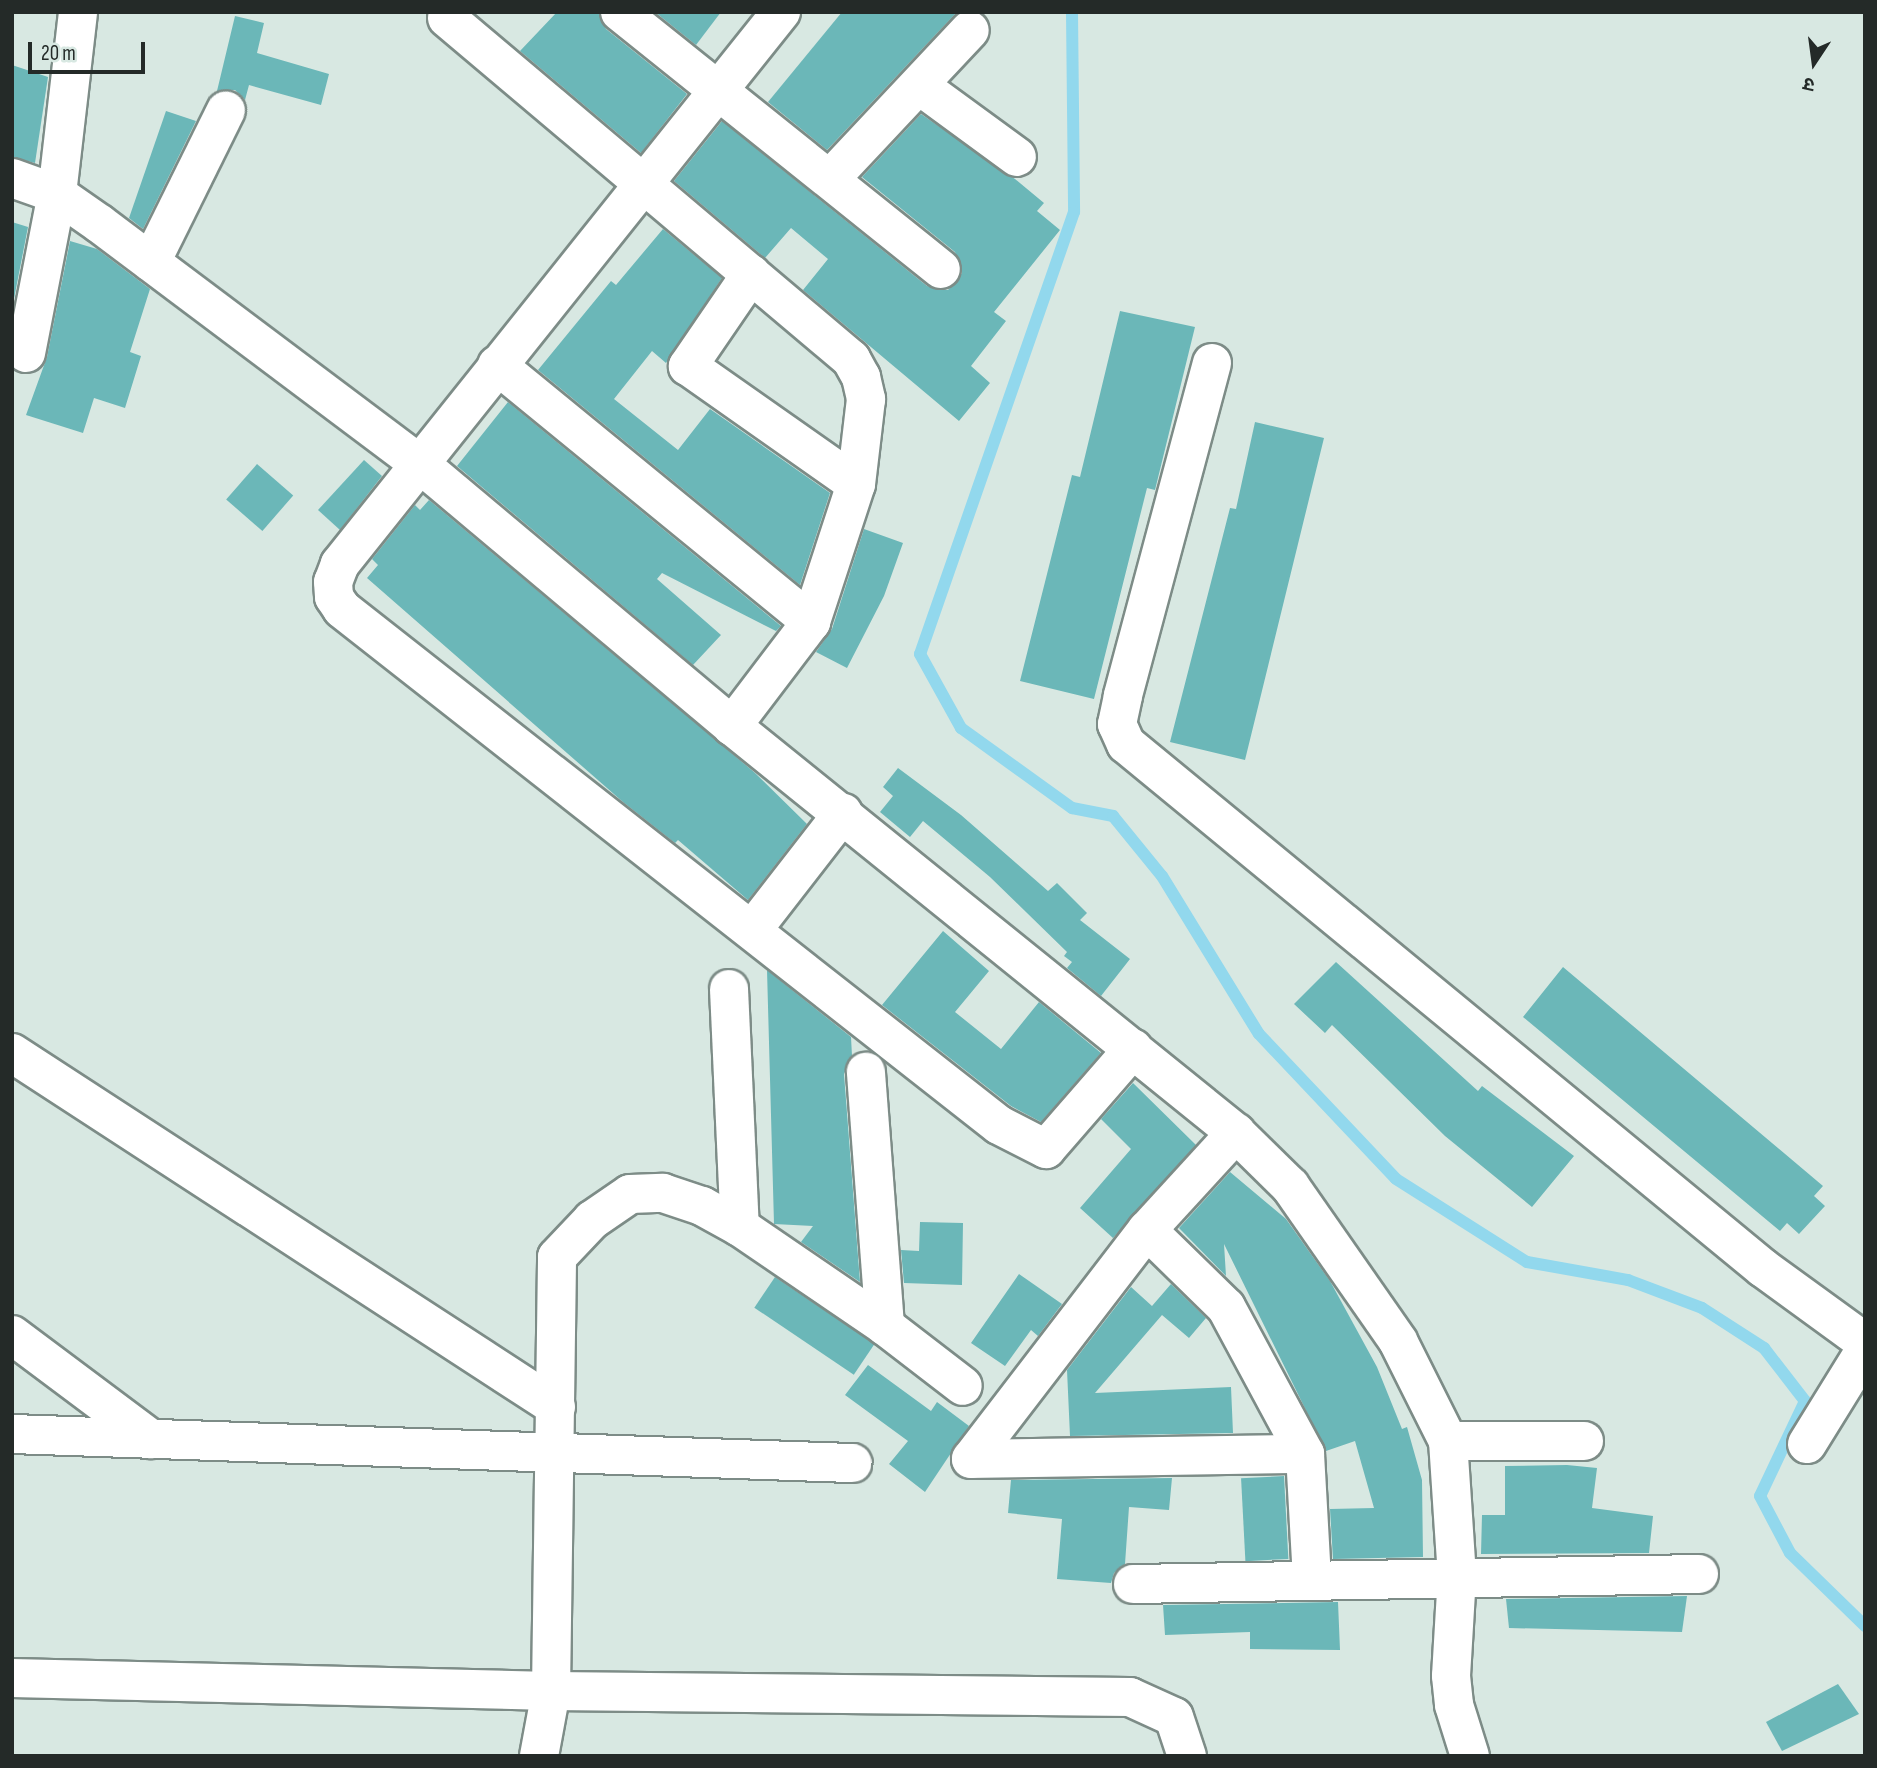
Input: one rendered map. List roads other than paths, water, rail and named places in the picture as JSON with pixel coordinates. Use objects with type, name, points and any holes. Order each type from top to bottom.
[{"type":"street","points":[[26,354],[57,194],[78,12]]},
{"type":"street","points":[[620,12],[941,269]]},
{"type":"street","points":[[781,12],[340,564],[333,582],[334,597],[342,608],[999,1125],[1046,1149],[1133,1049]]},
{"type":"street","points":[[447,18],[642,185],[852,359],[861,377],[866,399],[856,484],[811,622],[732,726]]},
{"type":"street","points":[[830,180],[970,30]]},
{"type":"street","points":[[920,86],[1017,157]]},
{"type":"street","points":[[151,262],[226,110]]},
{"type":"street","points":[[12,178],[57,194],[420,464],[732,726],[1236,1133],[1290,1186],[1398,1341],[1448,1441],[1457,1575],[1451,1676],[1454,1705],[1470,1756]]},
{"type":"street","points":[[751,274],[688,366],[856,484]]},
{"type":"street","points":[[1212,363],[1123,696],[1117,724],[1126,744],[1763,1268],[1865,1342]]},
{"type":"street","points":[[497,365],[811,622]]},
{"type":"street","points":[[753,929],[843,813]]},
{"type":"street","points":[[729,989],[740,1227]]},
{"type":"street","points":[[12,1054],[556,1407]]},
{"type":"street","points":[[866,1072],[885,1326]]},
{"type":"street","points":[[1236,1133],[1147,1230],[971,1459],[1305,1454]]},
{"type":"street","points":[[539,1756],[551,1691],[556,1257],[592,1220],[629,1194],[663,1193],[702,1206],[740,1227],[885,1326],[963,1385]]},
{"type":"street","points":[[1147,1230],[1226,1307],[1305,1454],[1312,1578]]},
{"type":"street","points":[[12,1335],[151,1439]]},
{"type":"street","points":[[1807,1444],[1865,1350]]},
{"type":"street","points":[[12,1434],[554,1456],[852,1463]]},
{"type":"street","points":[[1448,1441],[1584,1441]]},
{"type":"street","points":[[1133,1584],[1457,1575],[1699,1574]]},
{"type":"street","points":[[12,1678],[551,1691],[1130,1697],[1174,1717],[1187,1756]]},
{"type":"waterway","points":[[1072,12],[1074,212],[920,654],[961,728],[1072,808],[1113,816],[1162,876],[1259,1034],[1396,1179],[1527,1262],[1628,1280],[1702,1308],[1764,1348],[1805,1401],[1760,1496],[1790,1553],[1865,1626]]}]
